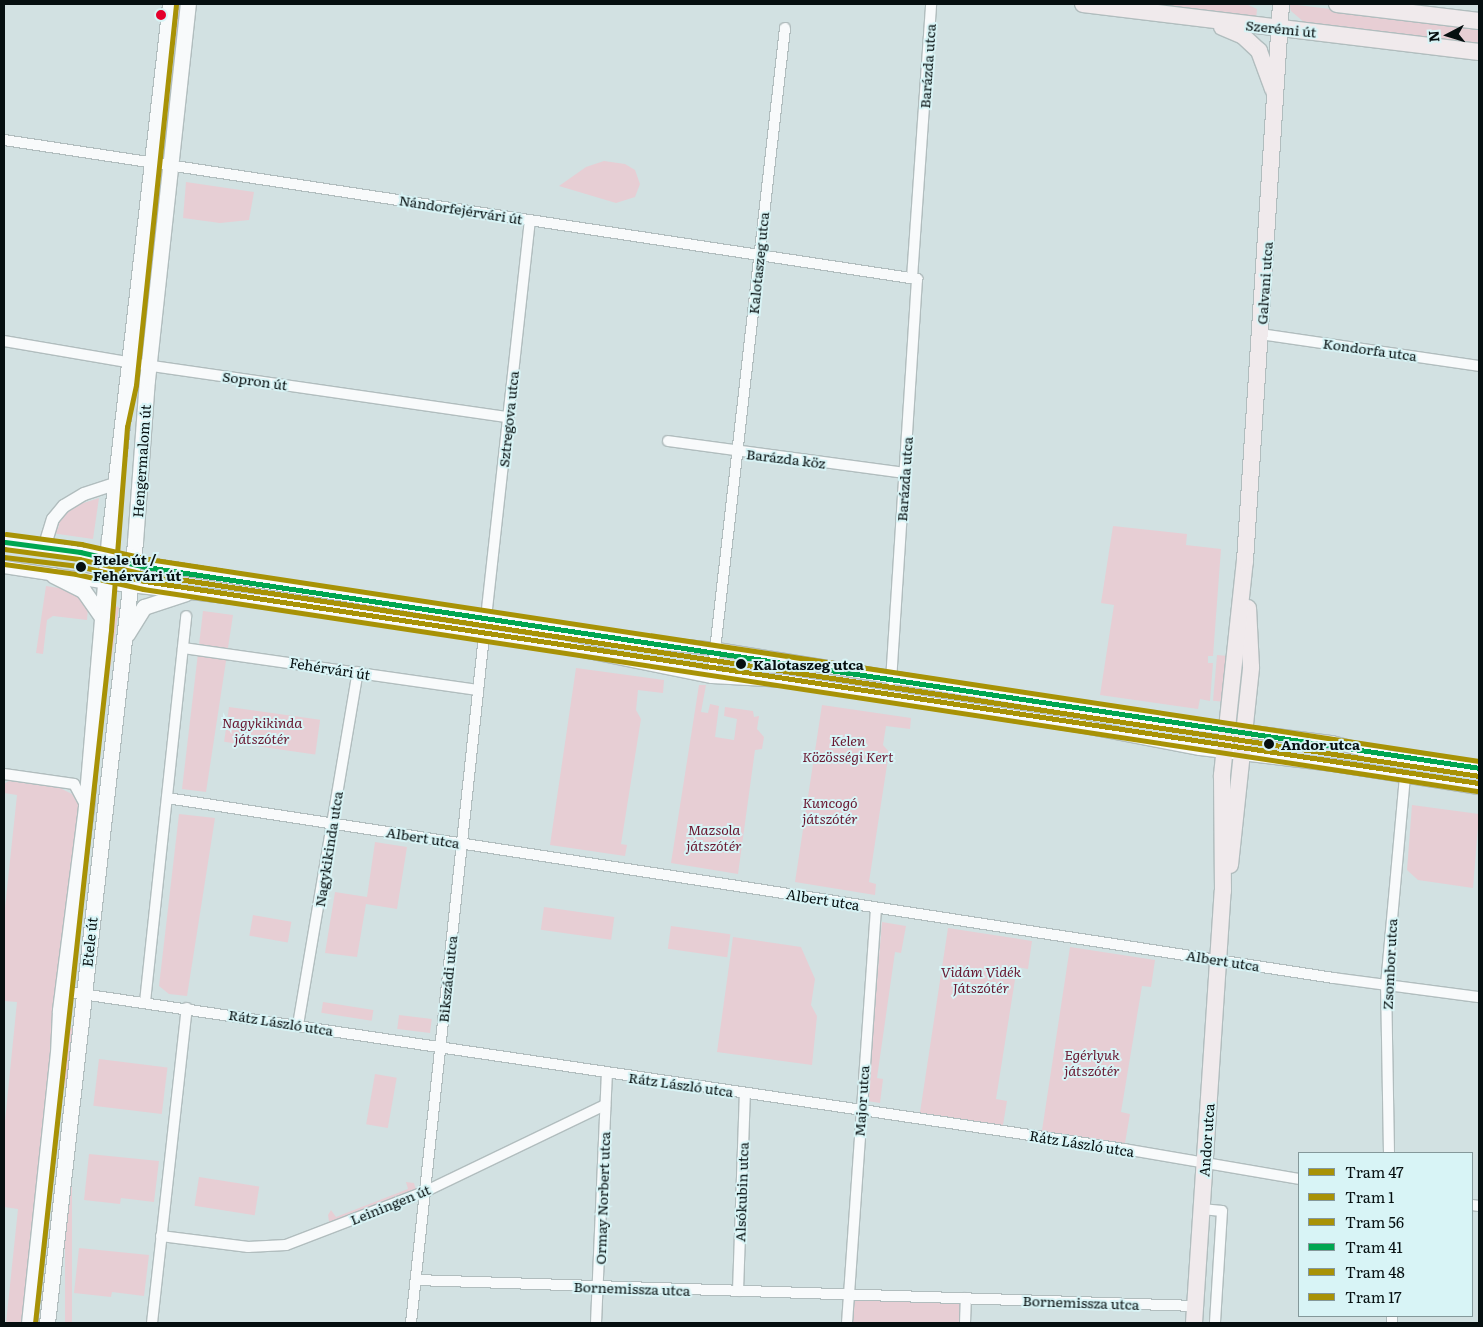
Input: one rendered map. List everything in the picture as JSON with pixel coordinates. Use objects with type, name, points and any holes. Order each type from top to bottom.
[{"type":"main road","name":"Hengermalom út","points":[[105,583],[129,363],[154,164],[170,4]]},
{"type":"main road","name":"Hengermalom út","points":[[132,561],[148,365],[188,4]]},
{"type":"main road","name":"Szerémi út","points":[[1083,4],[1211,22],[1281,28],[1479,52]]},
{"type":"main road","name":"Galvani utca","points":[[1228,728],[1245,562],[1276,108],[1281,4]]},
{"type":"main road","points":[[1337,4],[1479,21]]},
{"type":"main road","points":[[1211,22],[1243,36],[1259,51],[1272,83],[1276,108]]},
{"type":"main road","name":"Etele út","points":[[47,1323],[132,561]]},
{"type":"main road","name":"Galvani utca","points":[[1245,562],[1250,667],[1246,730]]},
{"type":"main road","points":[[53,575],[83,590],[103,620]]},
{"type":"main road","name":"Etele út","points":[[29,1323],[62,991],[86,806],[105,583]]},
{"type":"main road","points":[[121,647],[133,620],[144,607],[186,593]]},
{"type":"main road","name":"Andor utca","points":[[1194,1323],[1223,891],[1221,852],[1225,752],[1228,728]]},
{"type":"main road","name":"Andor utca","points":[[1223,891],[1232,854],[1246,730]]},
{"type":"street","name":"Barázda utca","points":[[891,680],[931,4]]},
{"type":"street","name":"Kalotaszeg utca","points":[[712,677],[717,649],[737,451],[785,28]]},
{"type":"street","name":"Nándorfejérvári út","points":[[4,140],[170,167],[915,279]]},
{"type":"street","name":"Sztregova utca","points":[[486,618],[530,220]]},
{"type":"street","name":"Kondorfa utca","points":[[1260,334],[1479,366]]},
{"type":"street","name":"Sopron út","points":[[4,341],[129,363],[508,417]]},
{"type":"street","name":"Barázda köz","points":[[668,441],[904,473]]},
{"type":"street","points":[[44,548],[53,519],[64,506],[84,494],[115,484]]},
{"type":"street","points":[[4,541],[634,641],[717,649],[891,680],[1246,730],[1479,770]]},
{"type":"street","points":[[4,567],[105,583],[484,635],[712,677],[784,681],[1080,726],[1130,738],[1479,788]]},
{"type":"street","points":[[145,1002],[186,616]]},
{"type":"street","name":"Bikszádi utca","points":[[411,1323],[484,635]]},
{"type":"street","name":"Fehérvári út","points":[[183,648],[478,690]]},
{"type":"street","name":"Nagykikinda utca","points":[[298,1025],[358,672]]},
{"type":"street","points":[[74,784],[90,762]]},
{"type":"street","points":[[4,774],[74,784]]},
{"type":"street","name":"Zsombor utca","points":[[1389,1152],[1386,985],[1405,776]]},
{"type":"street","points":[[74,784],[86,806]]},
{"type":"street","name":"Albert utca","points":[[167,798],[876,908],[1386,985],[1479,997]]},
{"type":"street","name":"Major utca","points":[[847,1323],[876,908]]},
{"type":"street","name":"Rátz László utca","points":[[62,991],[187,1008],[1298,1178]]},
{"type":"street","points":[[152,1323],[187,1008]]},
{"type":"street","name":"Ormay Norbert utca","points":[[596,1323],[607,1072]]},
{"type":"street","name":"Alsókubin utca","points":[[738,1291],[745,1093]]},
{"type":"street","name":"Leiningen út","points":[[161,1236],[273,1248],[424,1192],[605,1105]]},
{"type":"street","points":[[1202,1209],[1222,1211],[1215,1323]]},
{"type":"street","name":"Bornemissza utca","points":[[416,1280],[1195,1306]]},
{"type":"street","points":[[965,1323],[966,1298]]},
{"type":"green space","points":[[175,4],[183,4],[183,135],[175,135]]},
{"type":"green space","points":[[1133,4],[1246,4],[1257,9],[1256,19]]},
{"type":"green space","points":[[1289,4],[1479,27],[1479,46],[1305,23],[1291,11]]},
{"type":"green space","points":[[604,161],[625,164],[635,170],[640,184],[635,197],[616,203],[559,186],[586,167]]},
{"type":"green space","points":[[186,182],[254,192],[249,220],[220,223],[183,218]]},
{"type":"green space","points":[[155,191],[162,192],[144,319],[137,318]]},
{"type":"green space","points":[[99,498],[93,539],[51,533],[55,526],[58,529],[60,520],[74,506]]},
{"type":"green space","points":[[1113,526],[1187,534],[1186,545],[1221,549],[1213,656],[1208,656],[1208,663],[1213,663],[1210,701],[1200,699],[1198,709],[1100,695],[1114,605],[1101,603]]},
{"type":"green space","points":[[46,586],[66,589],[83,600],[88,608],[87,620],[53,616],[47,620],[43,654],[36,653]]},
{"type":"green space","points":[[112,606],[119,607],[68,966],[61,965]]},
{"type":"green space","points":[[203,611],[233,615],[206,792],[182,789]]},
{"type":"green space","points":[[1217,655],[1228,656],[1224,702],[1213,701]]},
{"type":"green space","points":[[576,668],[664,680],[663,693],[638,690],[636,710],[641,719],[621,844],[627,845],[625,856],[550,845]]},
{"type":"green space","name":"Mazsola játszótér","points":[[699,685],[706,685],[701,712],[708,713],[710,704],[719,706],[715,737],[734,740],[737,719],[724,716],[725,707],[753,711],[754,717],[759,716],[757,729],[764,737],[762,749],[755,750],[738,874],[671,863]]},
{"type":"green space","points":[[822,705],[911,718],[910,729],[886,726],[883,745],[889,752],[869,882],[876,884],[875,895],[795,882]]},
{"type":"green space","name":"Nagykikinda játszótér","points":[[229,707],[320,720],[315,754],[224,742]]},
{"type":"green space","points":[[9,781],[60,788],[72,794],[79,806],[27,1323],[6,1323],[18,1209],[4,1207],[4,1131],[17,1002],[4,1001],[4,917],[17,795],[4,793],[4,784]]},
{"type":"green space","points":[[1412,805],[1479,814],[1473,888],[1418,880],[1407,870]]},
{"type":"green space","points":[[179,814],[215,818],[187,996],[169,994],[159,986]]},
{"type":"green space","points":[[375,842],[407,847],[397,909],[366,904],[357,957],[325,953],[335,892],[367,897]]},
{"type":"green space","points":[[544,907],[614,917],[611,940],[541,930]]},
{"type":"green space","points":[[253,915],[291,922],[288,942],[249,936]]},
{"type":"green space","points":[[882,922],[906,926],[901,953],[895,952],[877,1078],[883,1079],[880,1103],[867,1101]]},
{"type":"green space","points":[[671,926],[730,934],[727,957],[668,949]]},
{"type":"green space","name":"Vidám Vidék Játszótér","points":[[948,928],[1032,941],[1028,969],[1017,967],[996,1099],[1007,1101],[1002,1131],[919,1119]]},
{"type":"green space","points":[[733,937],[801,947],[815,979],[811,1005],[817,1016],[812,1065],[717,1052]]},
{"type":"green space","name":"Egérlyuk játszótér","points":[[1070,947],[1155,960],[1151,987],[1142,986],[1121,1112],[1130,1114],[1124,1149],[1041,1137]]},
{"type":"green space","points":[[323,1002],[373,1010],[372,1021],[321,1013]]},
{"type":"green space","points":[[399,1015],[432,1019],[430,1033],[397,1029]]},
{"type":"green space","points":[[65,1028],[72,1028],[72,1323],[65,1323]]},
{"type":"green space","points":[[99,1059],[167,1067],[162,1114],[93,1106]]},
{"type":"green space","points":[[375,1074],[397,1078],[388,1128],[366,1124]]},
{"type":"green space","points":[[89,1154],[159,1161],[154,1202],[121,1198],[120,1204],[84,1200]]},
{"type":"green space","points":[[199,1177],[259,1187],[255,1215],[194,1206]]},
{"type":"green space","points":[[406,1182],[414,1183],[416,1190],[331,1223],[329,1221],[328,1215],[331,1210],[336,1217],[408,1189]]},
{"type":"green space","points":[[79,1248],[149,1255],[144,1296],[112,1292],[111,1297],[74,1293]]},
{"type":"green space","points":[[849,1294],[966,1298],[965,1323],[847,1323]]},
{"type":"tram line","name":"1","points":[[35,1323],[111,630],[127,427],[136,385],[176,4]]},
{"type":"tram line","name":"17","points":[[6,534],[81,544],[148,559],[1479,761]]},
{"type":"tram line","name":"41","points":[[5,542],[80,552],[146,567],[1479,768]]},
{"type":"tram line","name":"47","points":[[4,549],[79,559],[145,574],[1479,776]]},
{"type":"tram line","name":"56","points":[[4,557],[78,566],[144,581],[1478,783]]},
{"type":"tram line","name":"48","points":[[4,564],[76,574],[143,589],[1477,791]]},
{"type":"place","name":"Etele út / Fehérvári út","points":[[81,567]]},
{"type":"place","name":"Kalotaszeg utca","points":[[741,664]]},
{"type":"place","name":"Andor utca","points":[[1269,744]]},
{"type":"park label","name":"Kelen Közösségi Kert","points":[[848,748]]},
{"type":"park label","name":"Kuncogó játszótér","points":[[830,810]]}]
